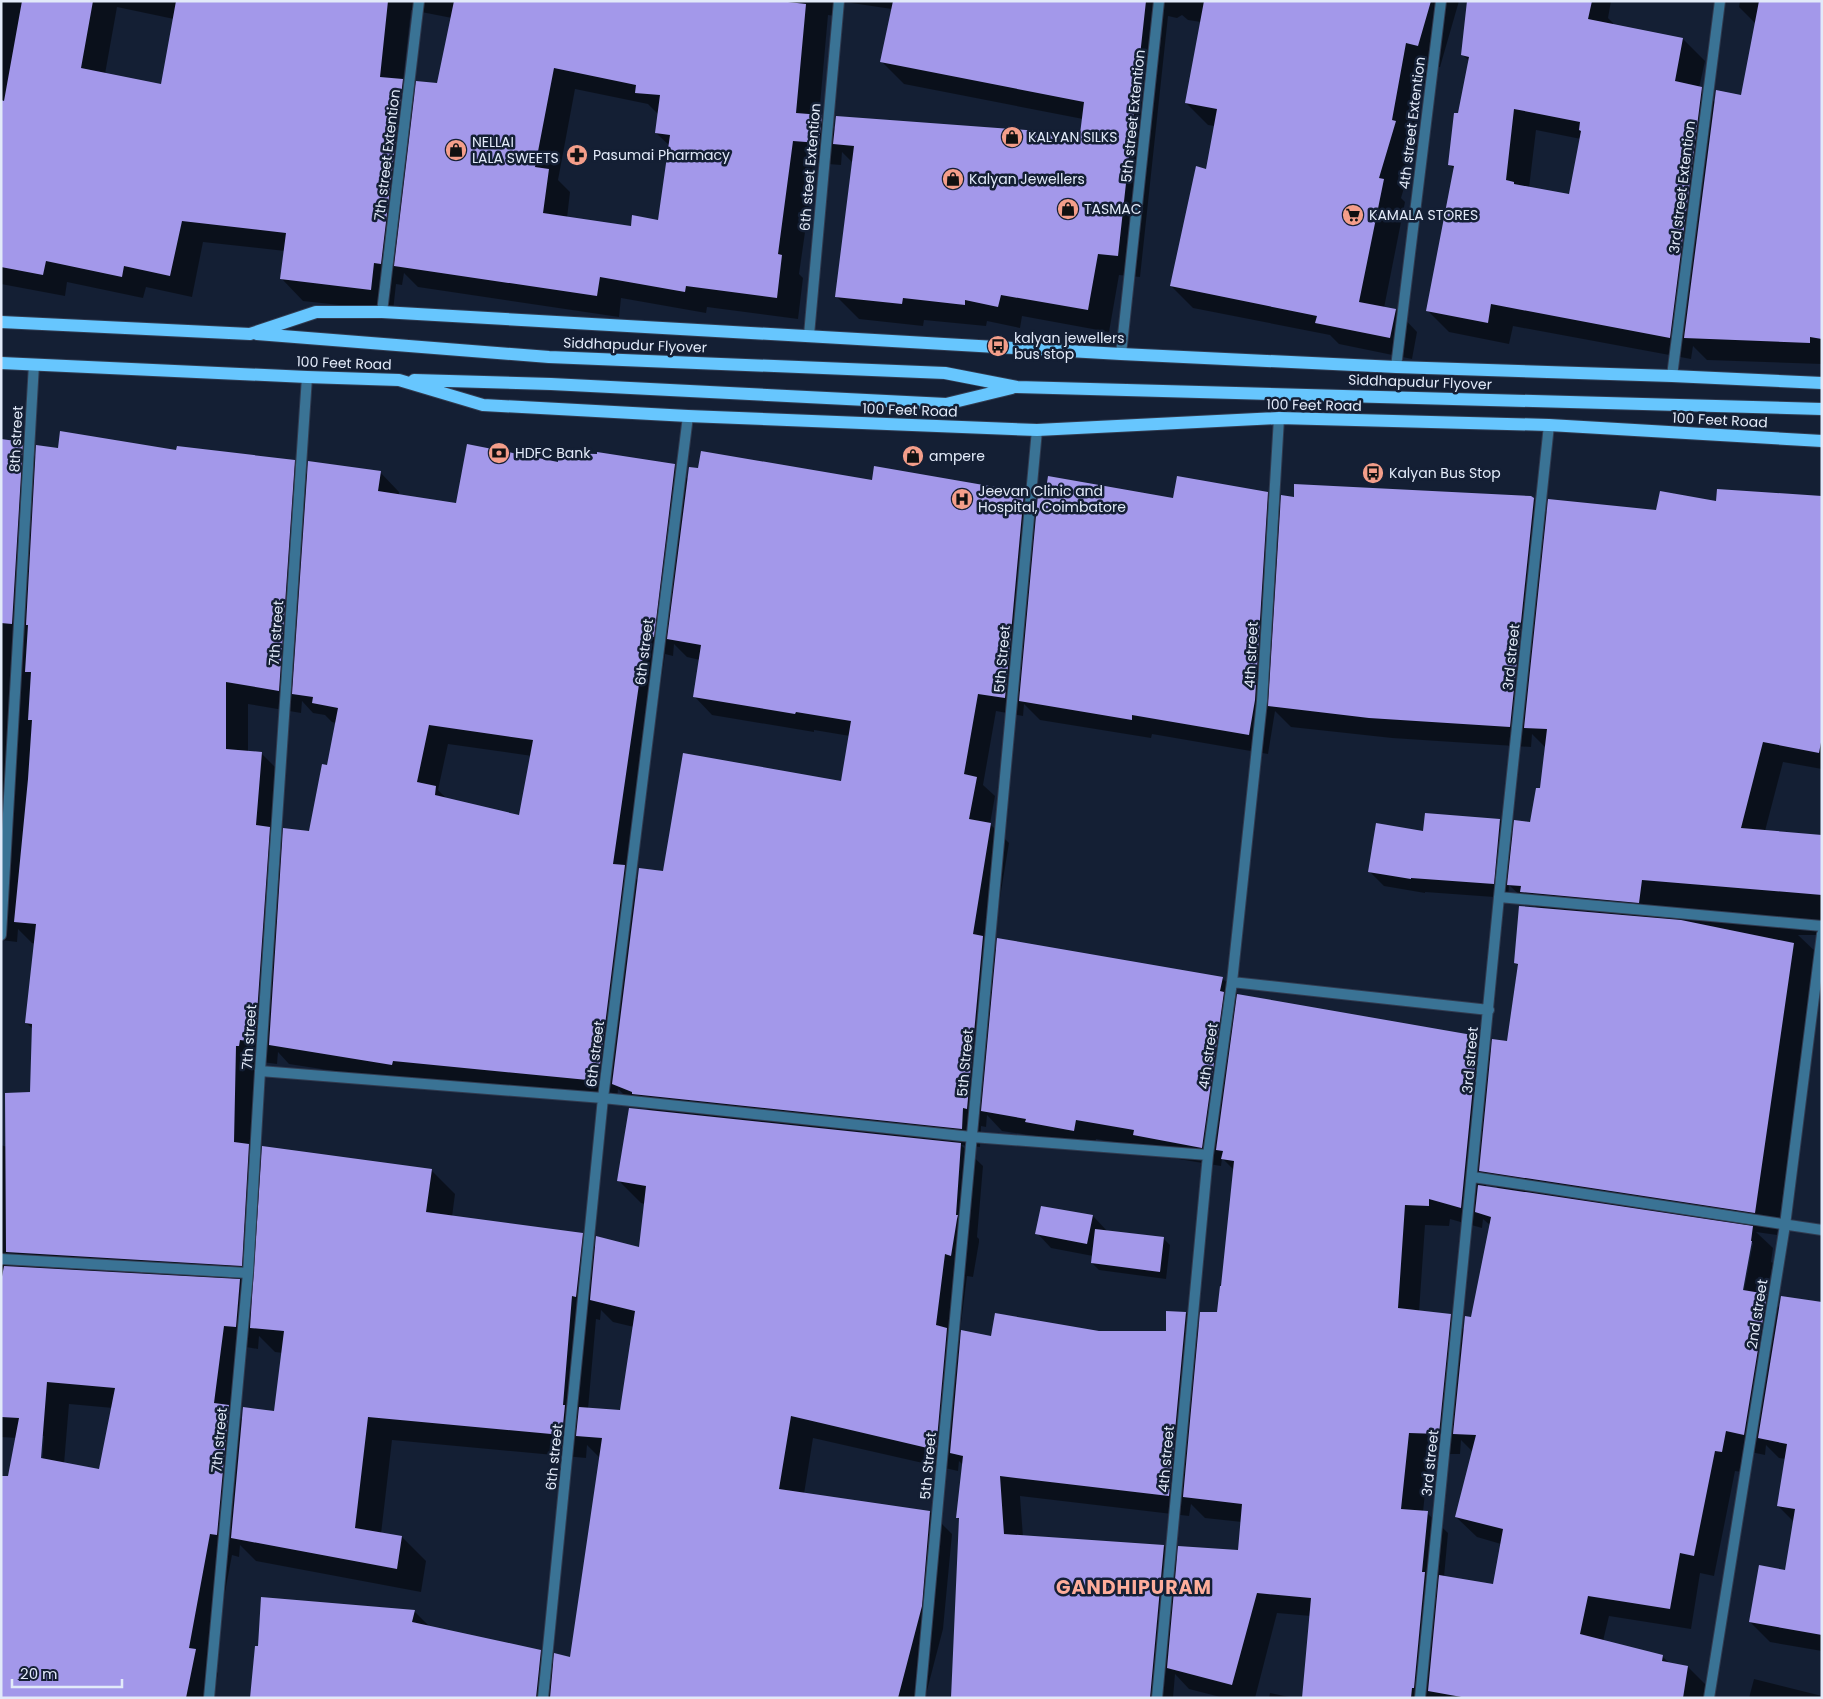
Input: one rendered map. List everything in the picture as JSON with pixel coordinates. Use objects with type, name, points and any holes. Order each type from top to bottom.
[{"type":"main road","points":[[1,322],[250,334],[316,312],[382,312],[1121,354],[1396,367],[1822,383]]},
{"type":"main road","name":"Siddhapudur Flyover","points":[[250,334],[548,357],[945,373],[1017,387],[1822,409]]},
{"type":"main road","name":"100 Feet Road","points":[[1,363],[399,380],[483,405],[688,416],[1037,430],[1279,418],[1549,425],[1822,441]]},
{"type":"main road","name":"Siddhapudur Flyover","points":[[399,380],[475,381],[946,404],[1017,387]]},
{"type":"street","name":"7th street Extention","points":[[382,312],[419,1]]},
{"type":"street","name":"6th steet Extention","points":[[809,335],[839,1]]},
{"type":"street","name":"5th street Extention","points":[[1121,354],[1159,1]]},
{"type":"street","name":"4th street Extention","points":[[1396,367],[1441,1]]},
{"type":"street","name":"3rd street Extention","points":[[1672,376],[1720,1]]},
{"type":"street","name":"8th street","points":[[1,934],[34,364]]},
{"type":"street","name":"7th street","points":[[209,1698],[248,1273],[307,377]]},
{"type":"street","name":"6th street","points":[[544,1698],[603,1098],[688,416]]},
{"type":"street","name":"4th street","points":[[1157,1698],[1208,1155],[1232,982],[1262,701],[1279,418]]},
{"type":"street","name":"3rd street","points":[[1420,1698],[1473,1177],[1499,897],[1549,425]]},
{"type":"street","name":"5th Street","points":[[920,1698],[1037,430]]},
{"type":"street","points":[[1499,897],[1822,926]]},
{"type":"street","name":"2nd street","points":[[1709,1698],[1785,1225],[1822,934]]},
{"type":"street","points":[[1232,982],[1489,1010]]},
{"type":"street","points":[[260,1071],[603,1098],[972,1137],[1208,1155]]},
{"type":"street","points":[[1473,1177],[1822,1230]]},
{"type":"street","points":[[1,1259],[248,1273]]},
{"type":"building","points":[[22,1],[93,1],[81,68],[161,84],[176,1],[388,1],[380,77],[403,79],[381,264],[374,263],[371,290],[280,279],[286,233],[182,221],[170,276],[124,266],[122,277],[46,261],[43,275],[1,267],[1,100],[4,101]]},
{"type":"building","points":[[454,1],[779,1],[806,4],[796,113],[822,115],[819,143],[793,141],[778,254],[782,255],[777,298],[686,286],[685,292],[600,277],[597,296],[394,266],[416,81],[437,83]],"holes":[[[554,68],[636,85],[635,93],[660,95],[655,133],[670,135],[658,220],[632,215],[631,226],[543,213],[549,169],[535,167]]]},
{"type":"building","points":[[893,1],[1146,1],[1118,256],[1098,254],[1088,310],[1001,295],[998,307],[965,300],[965,305],[903,298],[902,304],[835,297],[854,146],[833,144],[836,116],[1080,134],[1084,102],[880,62]]},
{"type":"building","points":[[1204,1],[1431,1],[1418,46],[1406,43],[1392,120],[1396,121],[1379,178],[1384,179],[1359,302],[1396,309],[1390,338],[1315,323],[1317,316],[1170,286],[1196,166],[1206,169],[1217,109],[1185,103]]},
{"type":"building","points":[[1467,1],[1592,1],[1588,19],[1683,38],[1675,81],[1702,87],[1670,338],[1491,304],[1488,323],[1426,311],[1454,166],[1448,165],[1454,113],[1458,113],[1469,57],[1461,55]],"holes":[[[1514,109],[1580,122],[1579,130],[1581,131],[1569,194],[1514,184],[1514,182],[1506,180]]]},
{"type":"building","points":[[1759,1],[1822,1],[1822,339],[1810,337],[1810,343],[1684,338],[1716,90],[1741,95]]},
{"type":"building","points":[[60,431],[176,450],[177,446],[295,460],[279,691],[226,682],[226,749],[262,752],[256,825],[270,827],[255,1042],[240,1040],[239,1046],[236,1046],[234,1142],[249,1144],[242,1266],[6,1252],[5,1093],[30,1092],[32,1024],[25,1023],[36,924],[14,922],[32,720],[28,720],[31,672],[25,672],[36,445],[58,448]]},
{"type":"building","points":[[1,439],[23,442],[12,624],[1,623]]},
{"type":"building","points":[[467,444],[558,462],[558,453],[597,454],[597,452],[675,464],[654,637],[646,636],[613,864],[625,865],[598,1081],[393,1061],[392,1065],[269,1045],[283,828],[309,831],[322,764],[327,765],[338,708],[312,703],[313,697],[292,694],[308,461],[381,471],[378,491],[456,503]],"holes":[[[429,725],[533,740],[519,815],[435,795],[436,786],[417,782]]]},
{"type":"building","points":[[701,451],[872,480],[874,466],[1024,492],[1005,698],[978,694],[964,774],[977,777],[969,819],[991,823],[973,934],[983,936],[967,1109],[963,1108],[962,1129],[632,1094],[632,1092],[612,1084],[639,868],[663,871],[683,753],[841,781],[851,721],[693,697],[701,645],[667,639],[689,467],[698,468]]},
{"type":"building","points":[[1048,476],[1173,498],[1177,476],[1268,492],[1255,700],[1249,735],[1132,715],[1132,720],[1019,701],[1038,494],[1045,496]]},
{"type":"building","points":[[1294,484],[1531,496],[1534,498],[1510,727],[1369,718],[1268,706],[1281,495],[1294,497]]},
{"type":"building","points":[[1717,489],[1822,496],[1822,737],[1819,753],[1763,742],[1741,828],[1822,835],[1822,895],[1642,880],[1639,903],[1520,892],[1521,886],[1507,885],[1514,820],[1530,822],[1536,788],[1540,788],[1547,729],[1524,728],[1548,499],[1656,510],[1660,491],[1716,501]]},
{"type":"building","points":[[1425,813],[1500,819],[1494,884],[1411,879],[1368,872],[1376,823],[1423,831]]},
{"type":"building","points":[[1519,906],[1681,920],[1794,943],[1755,1213],[1479,1171],[1492,1039],[1507,1041],[1518,964],[1514,963]]},
{"type":"building","points":[[997,938],[1223,977],[1220,991],[1224,992],[1202,1148],[1133,1135],[1134,1130],[1076,1120],[1074,1131],[1025,1122],[1026,1119],[981,1111]]},
{"type":"building","points":[[1237,994],[1478,1036],[1461,1208],[1429,1199],[1429,1206],[1405,1205],[1398,1308],[1451,1314],[1439,1434],[1409,1433],[1401,1509],[1428,1511],[1422,1572],[1425,1572],[1414,1688],[1412,1688],[1411,1698],[1302,1698],[1311,1598],[1257,1593],[1232,1685],[1167,1668],[1178,1546],[1238,1550],[1242,1504],[1183,1497],[1200,1312],[1217,1312],[1221,1286],[1234,1161],[1221,1159],[1223,1151],[1216,1150]]},
{"type":"building","points":[[629,1108],[961,1143],[956,1215],[958,1215],[951,1256],[945,1254],[936,1325],[947,1328],[936,1450],[791,1416],[779,1489],[930,1511],[922,1606],[898,1698],[550,1698],[554,1653],[570,1657],[602,1438],[576,1436],[579,1407],[620,1410],[635,1311],[590,1300],[596,1236],[639,1247],[646,1186],[617,1181]]},
{"type":"building","points":[[262,1146],[432,1169],[426,1212],[583,1233],[576,1297],[572,1296],[562,1435],[368,1417],[355,1528],[402,1536],[397,1569],[231,1538],[243,1407],[274,1411],[284,1331],[250,1328]]},
{"type":"building","points":[[1478,1185],[1753,1226],[1743,1290],[1767,1294],[1744,1435],[1726,1431],[1722,1452],[1715,1451],[1694,1556],[1680,1553],[1670,1609],[1588,1596],[1580,1634],[1663,1655],[1662,1661],[1688,1666],[1683,1698],[1467,1698],[1428,1691],[1439,1575],[1493,1584],[1503,1529],[1455,1517],[1476,1435],[1453,1434],[1465,1316],[1471,1317],[1491,1217],[1475,1212]]},
{"type":"building","points":[[1041,1206],[1093,1215],[1087,1244],[1035,1234]]},
{"type":"building","points":[[1095,1229],[1164,1237],[1160,1272],[1091,1263]]},
{"type":"building","points":[[4,1266],[240,1279],[236,1327],[224,1326],[214,1403],[229,1405],[217,1535],[210,1534],[189,1648],[196,1649],[186,1698],[1,1698],[1,1476],[8,1476],[19,1418],[1,1417],[1,1282]],"holes":[[[47,1382],[115,1388],[99,1469],[41,1458]]]},
{"type":"building","points":[[1781,1296],[1822,1302],[1822,1635],[1749,1622],[1759,1565],[1785,1570],[1795,1509],[1777,1506],[1787,1444],[1758,1438]]},
{"type":"building","points":[[1166,1311],[1186,1312],[1169,1496],[1000,1476],[1004,1534],[1164,1545],[1150,1698],[951,1698],[959,1518],[956,1518],[963,1456],[950,1453],[961,1330],[991,1336],[995,1313],[1099,1331],[1166,1331]]},
{"type":"building","points":[[261,1597],[415,1610],[412,1622],[541,1650],[536,1698],[250,1698],[255,1646],[258,1646]]},
{"type":"place","name":"KALYAN SILKS","points":[[1012,137]]},
{"type":"place","name":"NELLAI LALA SWEETS","points":[[456,150]]},
{"type":"place","name":"Pasumai Pharmacy","points":[[577,155]]},
{"type":"place","name":"Kalyan Jewellers","points":[[953,179]]},
{"type":"place","name":"TASMAC","points":[[1068,209]]},
{"type":"place","name":"KAMALA STORES","points":[[1353,215]]},
{"type":"place","name":"kalyan jewellers bus stop","points":[[998,346]]},
{"type":"place","name":"HDFC Bank","points":[[499,453]]},
{"type":"place","name":"ampere","points":[[913,456]]},
{"type":"place","name":"Kalyan Bus Stop","points":[[1373,473]]},
{"type":"place","name":"Jeevan Clinic and Hospital, Coimbatore","points":[[962,499]]},
{"type":"district","name":"GANDHIPURAM","points":[[1134,1587]]}]
